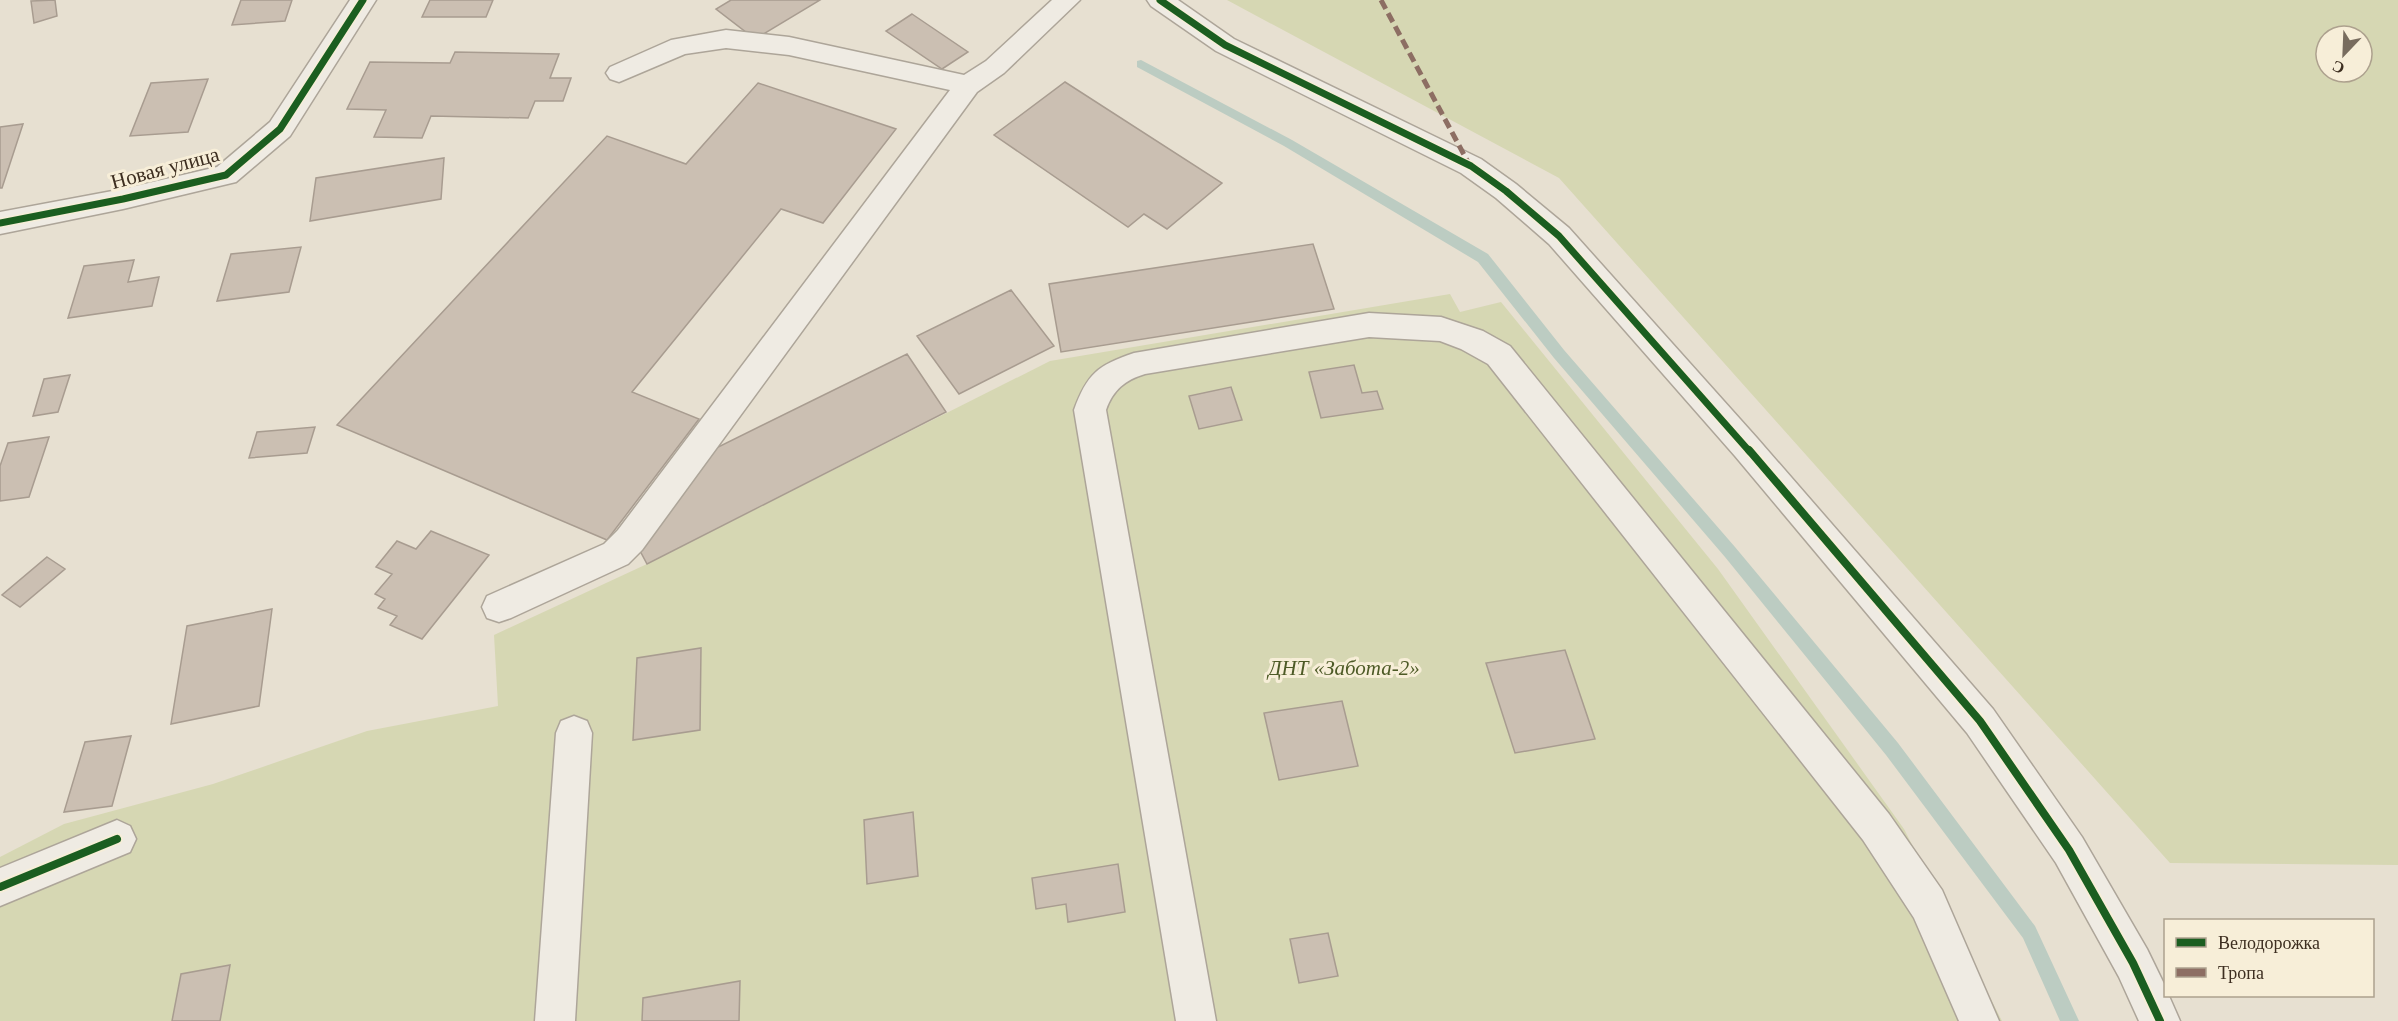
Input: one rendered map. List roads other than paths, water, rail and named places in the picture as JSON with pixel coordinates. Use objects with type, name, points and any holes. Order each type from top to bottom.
[{"type":"street","name":"Новая улица","points":[[0,223],[123,199],[226,175],[280,129],[363,0]]},
{"type":"street","points":[[499,607],[616,554],[630,540],[968,86],[995,67],[1067,0]]},
{"type":"street","points":[[1160,0],[1225,45],[1471,166],[1506,191],[1560,236],[1746,447],[1980,721],[2068,850],[2133,963],[2160,1021]]},
{"type":"street","points":[[619,73],[680,46],[726,39],[789,46],[968,86]]},
{"type":"street","points":[[1196,1021],[1090,410],[1096,389],[1119,369],[1145,362],[1369,324],[1441,329],[1472,340],[1499,356],[1876,827],[1928,904],[1979,1021]]},
{"type":"street","points":[[555,1021],[574,733]]},
{"type":"street","points":[[0,887],[117,839]]},
{"type":"waterway","points":[[1141,64],[1288,143],[1483,258],[1559,354],[1730,552],[1892,749],[2029,932],[2070,1021]]},
{"type":"park label","name":"ДНТ «Забота-2»","points":[[1344,668]]}]
